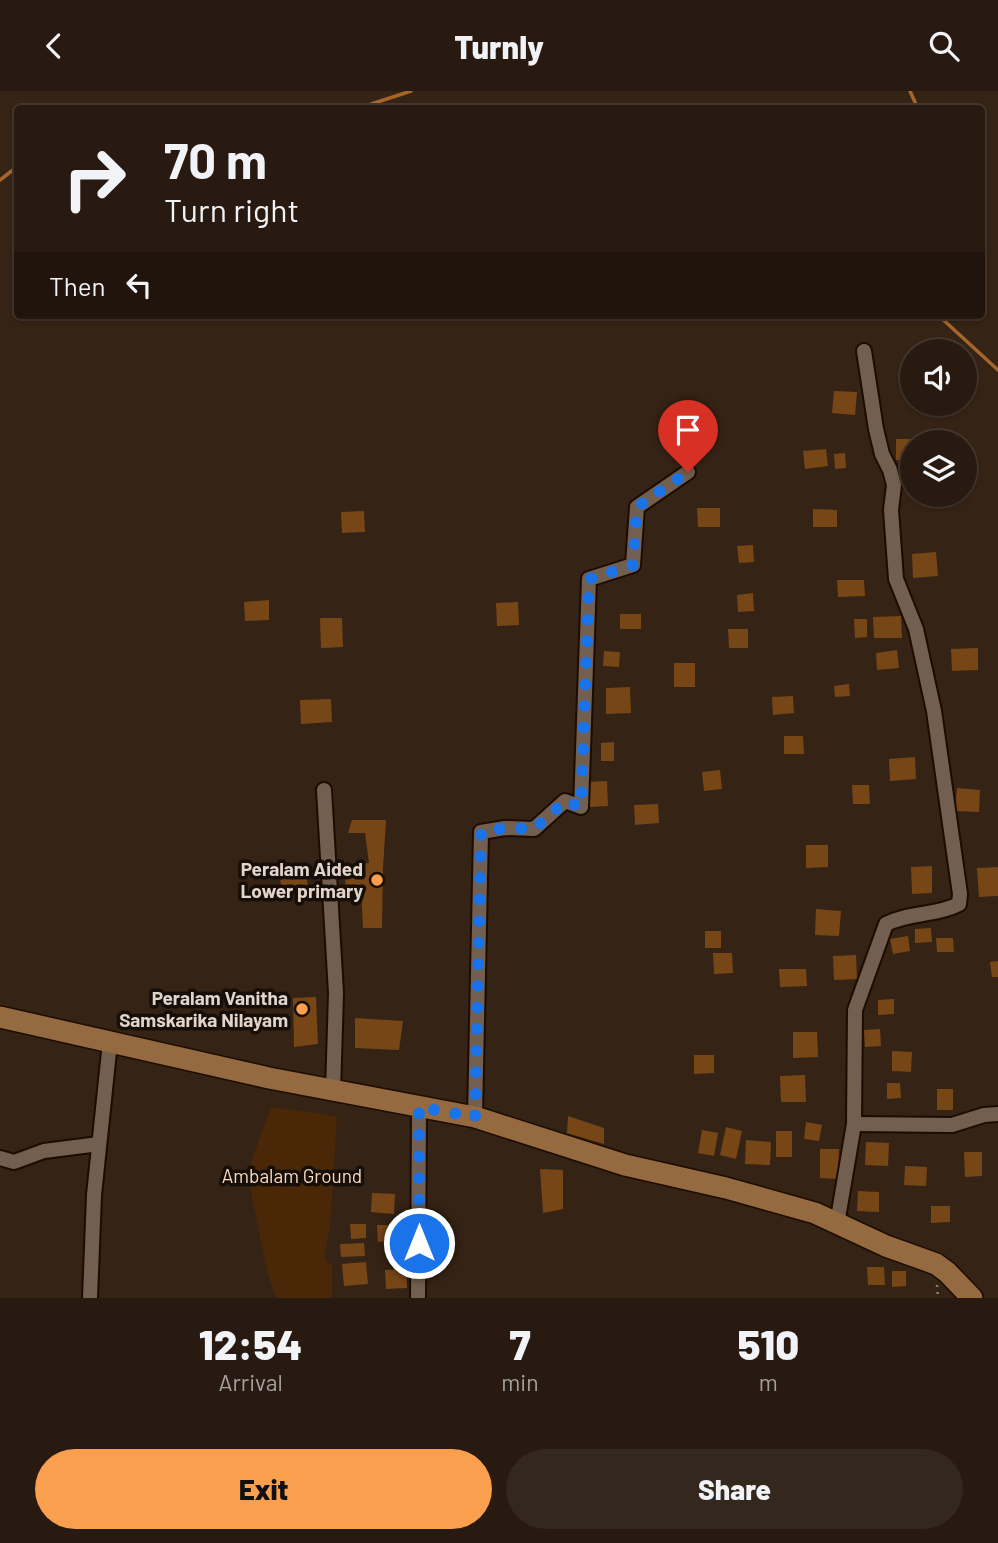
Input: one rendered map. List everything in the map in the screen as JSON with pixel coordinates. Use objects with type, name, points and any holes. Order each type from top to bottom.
[{"type":"main road","points":[[0,1017],[332,1091],[475,1117],[625,1165],[726,1188],[815,1213],[886,1246],[936,1265],[947,1272],[972,1298]]},
{"type":"street","points":[[837,1223],[854,1124],[855,1010],[886,924],[897,918],[947,910],[959,904],[960,894],[934,711],[916,629],[896,579],[891,510],[894,485],[876,429],[864,351]]},
{"type":"street","points":[[475,1117],[481,832],[505,828],[534,829],[565,801],[581,807],[589,579],[633,565],[637,507],[688,472]]},
{"type":"street","points":[[324,790],[336,993],[332,1091]]},
{"type":"street","points":[[90,1298],[94,1195],[110,1042]]},
{"type":"street","points":[[418,1298],[419,1107]]},
{"type":"street","points":[[854,1124],[952,1125],[984,1115],[998,1114]]},
{"type":"street","points":[[0,1158],[14,1162],[44,1151],[99,1145]]},
{"type":"green space","name":"Ambalam Ground","points":[[271,1107],[337,1116],[330,1227],[324,1257],[332,1266],[332,1298],[276,1298],[267,1271],[247,1173]]},
{"type":"building","points":[[834,391],[857,392],[855,415],[832,413]]},
{"type":"building","points":[[896,439],[900,439],[900,460],[896,460]]},
{"type":"building","points":[[826,449],[828,466],[805,469],[803,451]]},
{"type":"building","points":[[845,453],[846,468],[835,469],[834,454]]},
{"type":"building","points":[[697,508],[720,508],[720,527],[698,527]]},
{"type":"building","points":[[813,509],[837,510],[837,527],[813,527]]},
{"type":"building","points":[[364,511],[365,532],[342,533],[341,512]]},
{"type":"building","points":[[753,545],[754,562],[739,563],[737,546]]},
{"type":"building","points":[[936,552],[938,576],[913,578],[912,554]]},
{"type":"building","points":[[837,580],[864,580],[865,596],[838,597]]},
{"type":"building","points":[[753,593],[754,611],[738,612],[737,595]]},
{"type":"building","points":[[269,600],[269,620],[245,621],[244,602]]},
{"type":"building","points":[[518,602],[519,625],[497,626],[496,603]]},
{"type":"building","points":[[620,614],[641,614],[641,629],[620,629]]},
{"type":"building","points":[[901,616],[902,638],[874,638],[873,617]]},
{"type":"building","points":[[320,618],[342,618],[343,647],[321,648]]},
{"type":"building","points":[[854,619],[867,619],[867,637],[855,638]]},
{"type":"building","points":[[728,629],[748,629],[748,648],[729,648]]},
{"type":"building","points":[[978,648],[978,670],[952,671],[951,649]]},
{"type":"building","points":[[897,650],[899,668],[877,670],[876,653]]},
{"type":"building","points":[[604,651],[620,652],[619,667],[603,666]]},
{"type":"building","points":[[674,663],[695,663],[695,687],[674,687]]},
{"type":"building","points":[[849,684],[850,696],[835,697],[834,686]]},
{"type":"building","points":[[630,687],[631,713],[606,714],[606,688]]},
{"type":"building","points":[[793,696],[794,713],[773,715],[772,697]]},
{"type":"building","points":[[331,699],[332,722],[301,724],[300,700]]},
{"type":"building","points":[[784,736],[803,736],[804,754],[784,754]]},
{"type":"building","points":[[614,742],[614,761],[601,761],[601,743]]},
{"type":"building","points":[[915,757],[916,779],[890,781],[889,759]]},
{"type":"building","points":[[720,770],[722,789],[704,791],[702,772]]},
{"type":"building","points":[[607,781],[608,806],[589,807],[588,782]]},
{"type":"building","points":[[852,785],[869,785],[870,804],[853,804]]},
{"type":"building","points":[[957,788],[980,790],[979,812],[955,811]]},
{"type":"building","points":[[658,804],[659,823],[635,825],[634,805]]},
{"type":"building","points":[[352,820],[386,820],[382,928],[363,928],[361,889],[346,889],[344,865],[369,863],[365,833],[348,833]]},
{"type":"building","points":[[806,845],[828,845],[828,867],[806,868]]},
{"type":"building","points":[[932,866],[932,893],[912,894],[911,867]]},
{"type":"building","points":[[998,867],[998,896],[979,897],[977,868]]},
{"type":"building","points":[[306,870],[308,890],[281,892],[280,872]]},
{"type":"building","points":[[816,909],[841,911],[839,936],[815,935]]},
{"type":"building","points":[[931,928],[932,942],[915,943],[915,929]]},
{"type":"building","points":[[705,931],[721,931],[721,948],[705,948]]},
{"type":"building","points":[[908,936],[910,951],[893,954],[890,939]]},
{"type":"building","points":[[936,938],[953,938],[954,952],[937,952]]},
{"type":"building","points":[[713,953],[732,953],[733,973],[714,974]]},
{"type":"building","points":[[856,955],[857,979],[834,980],[833,956]]},
{"type":"building","points":[[998,961],[998,977],[992,977],[990,962]]},
{"type":"building","points":[[779,969],[806,969],[807,986],[780,987]]},
{"type":"building","points":[[316,997],[318,1044],[294,1047],[293,998]]},
{"type":"building","points":[[894,999],[894,1014],[878,1015],[878,1000]]},
{"type":"building","points":[[355,1018],[403,1021],[399,1050],[355,1048]]},
{"type":"building","points":[[880,1029],[881,1046],[865,1047],[864,1030]]},
{"type":"building","points":[[793,1032],[817,1032],[818,1057],[793,1058]]},
{"type":"building","points":[[892,1051],[912,1052],[911,1072],[892,1071]]},
{"type":"building","points":[[694,1055],[714,1055],[714,1073],[694,1074]]},
{"type":"building","points":[[805,1075],[806,1102],[781,1102],[780,1076]]},
{"type":"building","points":[[887,1083],[900,1083],[901,1098],[887,1099]]},
{"type":"building","points":[[937,1089],[953,1089],[953,1110],[937,1110]]},
{"type":"building","points":[[568,1116],[604,1128],[604,1144],[567,1133]]},
{"type":"building","points":[[806,1122],[822,1125],[819,1141],[804,1139]]},
{"type":"building","points":[[726,1127],[742,1131],[736,1159],[720,1155]]},
{"type":"building","points":[[702,1130],[718,1133],[714,1156],[698,1153]]},
{"type":"building","points":[[776,1131],[792,1131],[792,1157],[776,1157]]},
{"type":"building","points":[[746,1140],[771,1142],[770,1165],[745,1164]]},
{"type":"building","points":[[866,1142],[889,1143],[888,1166],[865,1165]]},
{"type":"building","points":[[820,1149],[839,1149],[838,1179],[820,1178]]},
{"type":"building","points":[[964,1152],[982,1152],[982,1176],[965,1177]]},
{"type":"building","points":[[905,1166],[927,1167],[926,1186],[904,1185]]},
{"type":"building","points":[[540,1169],[563,1170],[563,1209],[543,1213]]},
{"type":"building","points":[[858,1191],[879,1192],[879,1212],[857,1211]]},
{"type":"building","points":[[372,1193],[395,1194],[394,1214],[371,1212]]},
{"type":"building","points":[[931,1206],[950,1206],[950,1222],[931,1223]]},
{"type":"building","points":[[350,1224],[366,1224],[366,1238],[351,1239]]},
{"type":"building","points":[[377,1225],[396,1225],[397,1241],[378,1242]]},
{"type":"building","points":[[364,1243],[365,1256],[341,1257],[340,1244]]},
{"type":"building","points":[[366,1262],[368,1284],[344,1286],[342,1264]]},
{"type":"building","points":[[867,1267],[884,1267],[885,1285],[868,1285]]},
{"type":"building","points":[[406,1269],[407,1288],[386,1289],[385,1270]]},
{"type":"building","points":[[892,1271],[906,1271],[906,1286],[892,1287]]},
{"type":"waterway","points":[[368,105],[411,91]]},
{"type":"waterway","points":[[910,91],[916,105]]},
{"type":"waterway","points":[[0,180],[14,169]]},
{"type":"waterway","points":[[942,319],[998,370]]},
{"type":"place","name":"Peralam Aided Lower primary","points":[[377,880]]},
{"type":"place","name":"Peralam Vanitha Samskarika Nilayam","points":[[302,1009]]},
{"type":"route","points":[[419,1243],[419,1107],[475,1117],[475,1002],[480,920],[481,832],[505,828],[534,829],[565,801],[581,807],[589,579],[633,565],[637,507],[688,472]]}]
